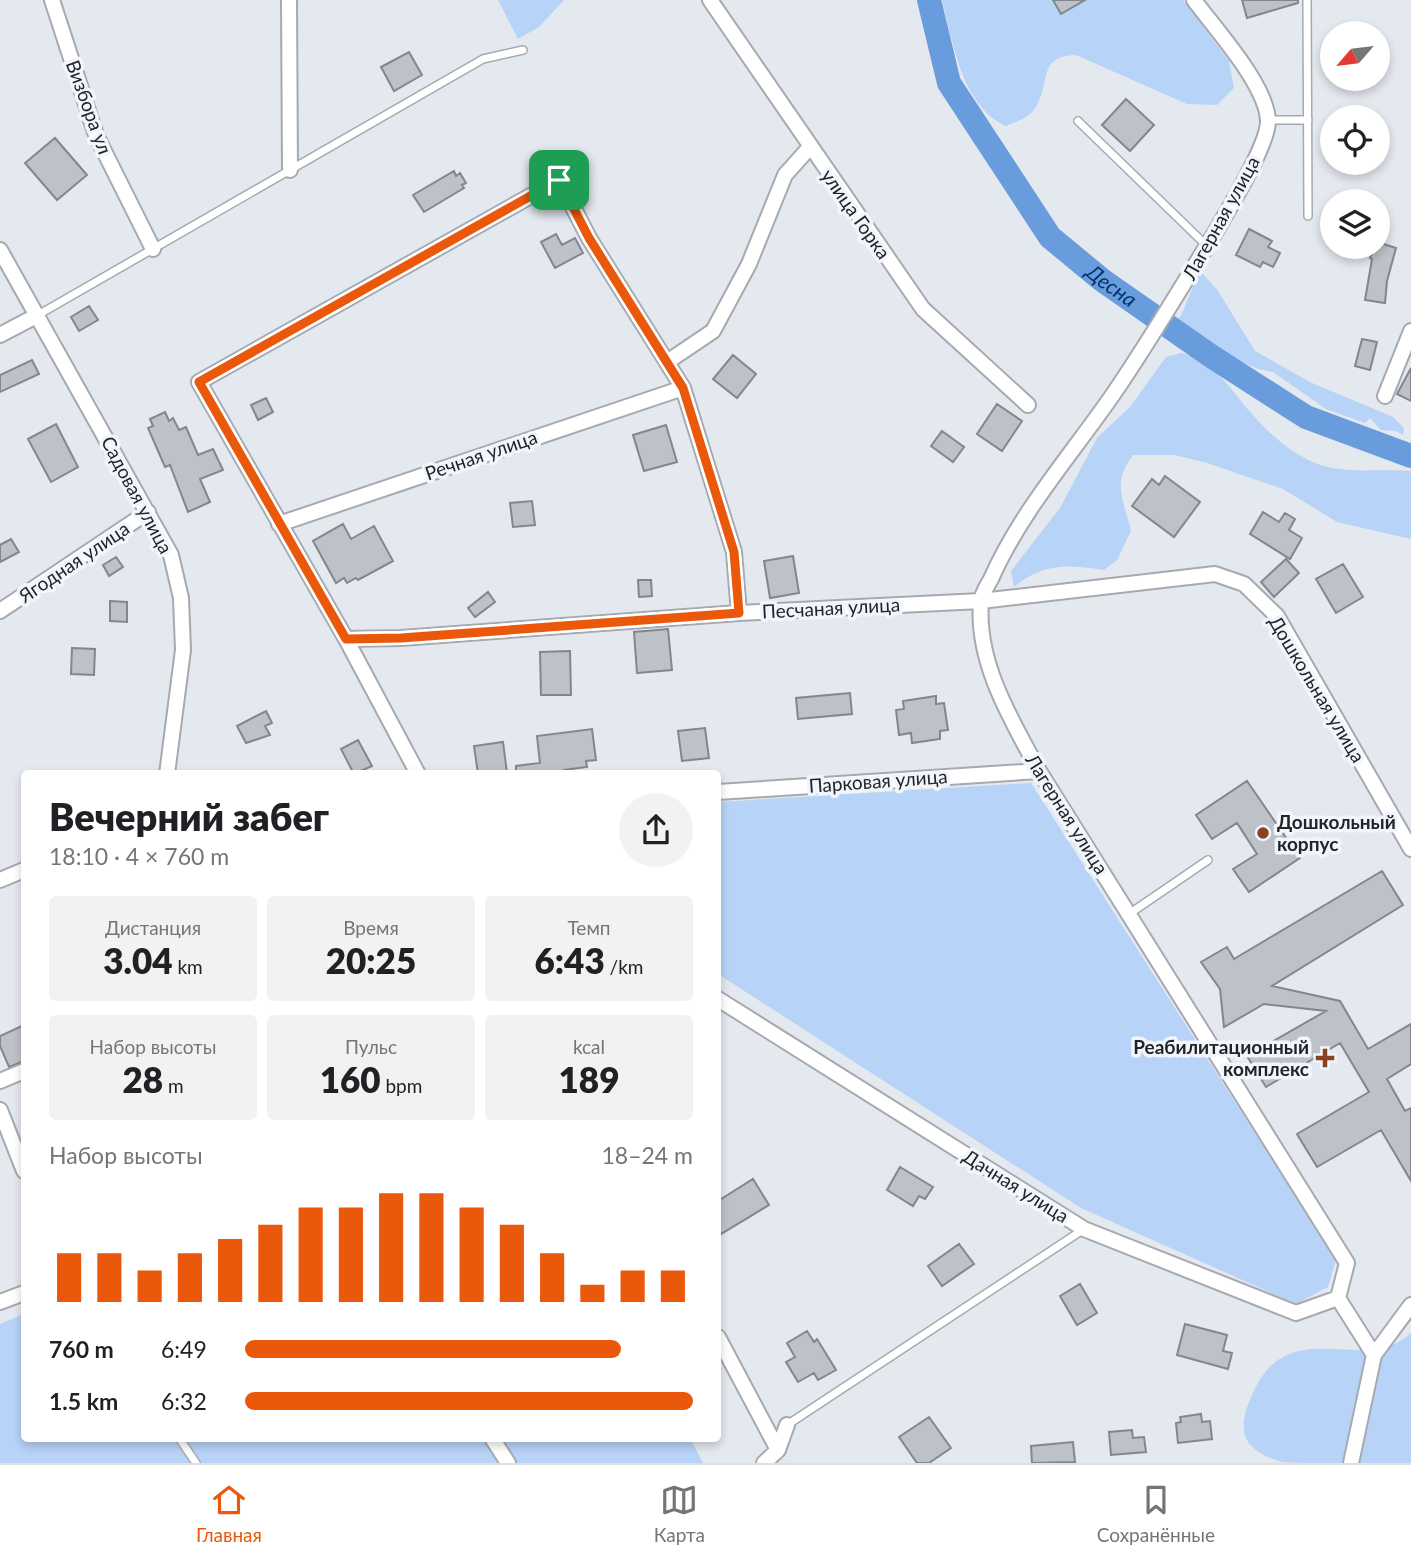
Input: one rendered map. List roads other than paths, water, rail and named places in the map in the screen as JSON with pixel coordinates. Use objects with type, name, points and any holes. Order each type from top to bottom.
[{"type":"street","name":"Визбора ул","points":[[52,0],[96,135],[153,248]]},
{"type":"street","points":[[289,0],[290,170]]},
{"type":"street","name":"улица Горка","points":[[710,0],[923,309],[1028,405]]},
{"type":"street","points":[[1194,0],[1248,74],[1264,104],[1268,120]]},
{"type":"street","name":"Лагерная улица","points":[[1268,120],[1265,134],[1231,206],[1181,290],[1006,543],[981,601],[984,648],[1000,695],[1039,771],[1347,1263],[1338,1298]]},
{"type":"street","points":[[667,362],[713,331],[749,264],[785,175],[810,147]]},
{"type":"street","points":[[416,770],[346,639],[199,382],[559,180],[589,238],[683,388],[734,552],[739,613]]},
{"type":"street","name":"Садовая улица","points":[[0,250],[171,555],[181,598],[183,650],[168,770]]},
{"type":"street","points":[[0,335],[38,315]]},
{"type":"street","points":[[1385,396],[1411,331]]},
{"type":"street","name":"Речная улица","points":[[279,524],[683,388]]},
{"type":"street","name":"Ягодная улица","points":[[0,611],[149,512]]},
{"type":"street","name":"Дошкольная улица","points":[[981,601],[1215,574],[1244,584],[1277,616],[1411,849]]},
{"type":"street","name":"Песчаная улица","points":[[346,639],[401,638],[739,613],[981,601]]},
{"type":"street","name":"Парковая улица","points":[[721,792],[1039,771]]},
{"type":"street","points":[[0,880],[21,871]]},
{"type":"street","name":"Дачная улица","points":[[721,1001],[1084,1229],[1296,1313],[1338,1298]]},
{"type":"street","points":[[0,1081],[21,1072]]},
{"type":"street","points":[[0,1110],[21,1163]]},
{"type":"street","points":[[0,1301],[21,1294]]},
{"type":"street","points":[[1338,1298],[1374,1355]]},
{"type":"street","points":[[1351,1463],[1374,1355],[1411,1305]]},
{"type":"street","points":[[721,1342],[779,1456]]},
{"type":"street","points":[[779,1456],[787,1425]]},
{"type":"street","points":[[495,1442],[508,1463]]},
{"type":"street","points":[[764,1463],[779,1456]]},
{"type":"lane","points":[[1307,0],[1308,216]]},
{"type":"lane","points":[[38,315],[483,59],[523,50]]},
{"type":"lane","points":[[1268,120],[1308,120]]},
{"type":"lane","points":[[1077,121],[1207,246]]},
{"type":"lane","points":[[1129,914],[1208,860]]},
{"type":"lane","points":[[787,1425],[1084,1229]]},
{"type":"lane","points":[[182,1442],[196,1463]]},
{"type":"waterway","name":"Десна","points":[[929,0],[949,83],[1050,237],[1102,280],[1211,356],[1306,417],[1411,456]]},
{"type":"place","name":"Дошкольный корпус","points":[[1263,833]]},
{"type":"place","name":"Реабилитационный комплекс","points":[[1325,1058]]}]
